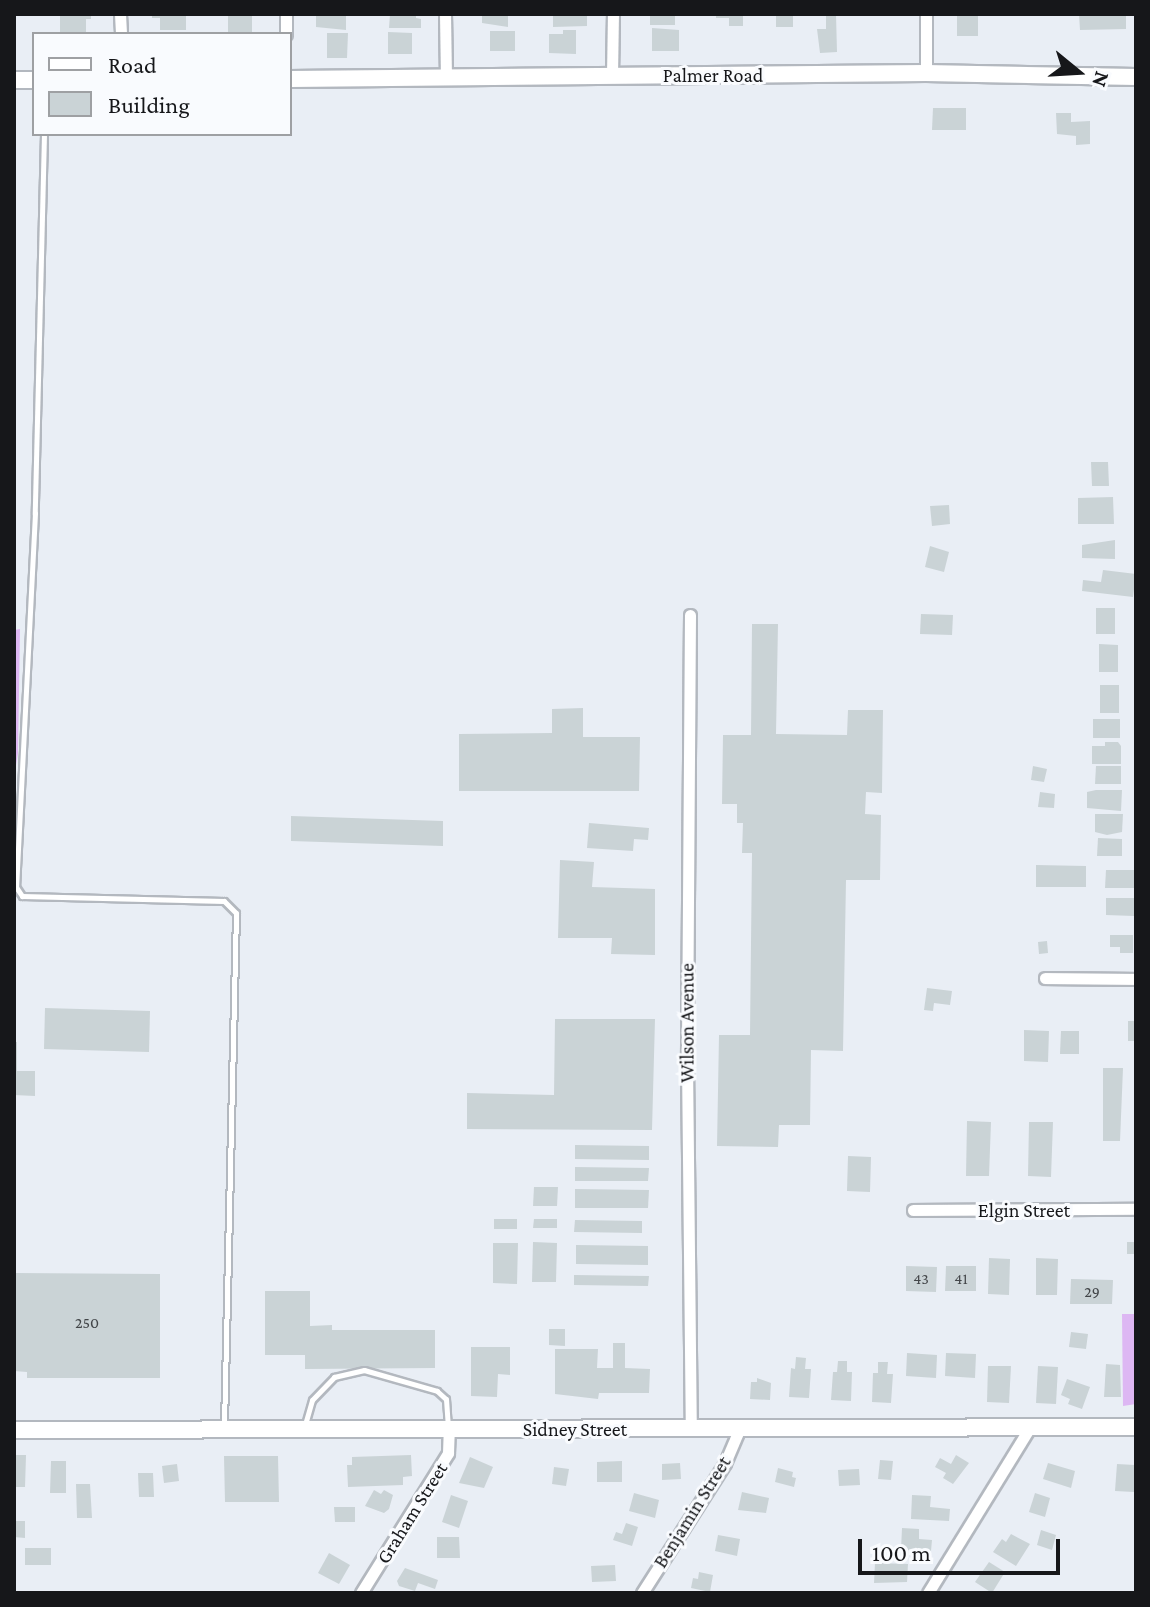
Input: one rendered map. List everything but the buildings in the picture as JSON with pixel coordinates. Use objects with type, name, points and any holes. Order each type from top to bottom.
[{"type":"main road","name":"Palmer Road","points":[[292,79],[926,73],[1136,77]]},
{"type":"main road","name":"Sidney Street","points":[[14,1430],[1136,1427]]},
{"type":"street","points":[[445,14],[446,78]]},
{"type":"street","points":[[612,76],[613,14]]},
{"type":"street","points":[[926,14],[926,73]]},
{"type":"street","name":"Wilson Avenue","points":[[690,615],[687,1062],[691,1430]]},
{"type":"street","points":[[1045,978],[1136,979]]},
{"type":"street","name":"Elgin Street","points":[[913,1210],[1136,1209]]},
{"type":"street","name":"Graham Street","points":[[361,1593],[448,1453],[449,1428]]},
{"type":"street","points":[[928,1593],[1029,1429]]},
{"type":"street","name":"Benjamin Street","points":[[642,1593],[725,1463],[739,1430]]},
{"type":"lane","points":[[44,136],[35,513],[16,887],[22,896],[224,901],[236,913],[224,1429]]},
{"type":"lane","points":[[303,1429],[312,1400],[334,1377],[364,1370],[437,1391],[446,1399],[449,1428]]},
{"type":"shaded area","points":[[20,629],[18,753],[14,777],[14,630]]},
{"type":"shaded area","points":[[1122,1314],[1136,1314],[1136,1404],[1123,1406]]}]
